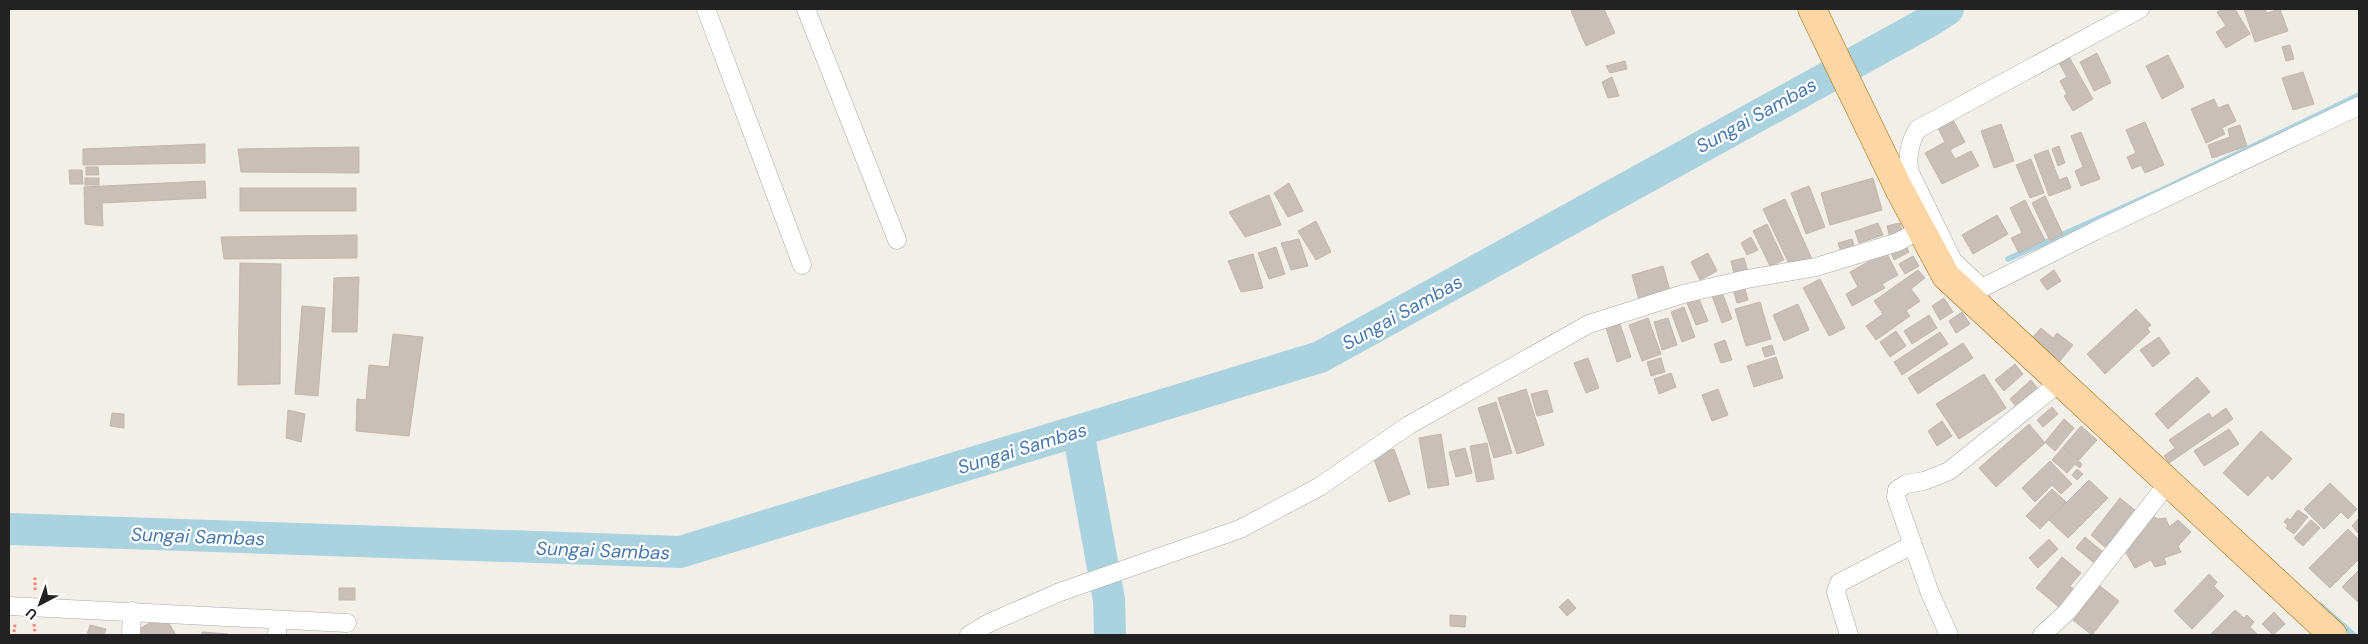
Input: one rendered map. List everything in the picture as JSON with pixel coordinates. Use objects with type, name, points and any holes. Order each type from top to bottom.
[{"type":"main road","points":[[1812,9],[1900,191],[1946,276],[1974,292],[2059,383],[2333,635]]},
{"type":"street","points":[[706,9],[802,265]]},
{"type":"street","points":[[806,9],[897,240]]},
{"type":"street","points":[[2140,9],[1962,103],[1918,129],[1914,136],[1909,164],[1910,174],[1953,261],[1974,292],[2095,231],[2359,106]]},
{"type":"street","points":[[969,635],[989,623],[1033,603],[1240,529],[1304,496],[1409,425],[1589,324],[1683,294],[1747,279],[1816,267],[1898,242],[1921,229]]},
{"type":"street","points":[[1949,635],[1912,545],[1896,497],[1899,487],[1950,471],[2059,383]]},
{"type":"street","points":[[2042,635],[2067,612],[2168,483]]},
{"type":"street","points":[[1849,635],[1836,592],[1838,583],[1912,545]]},
{"type":"street","points":[[9,606],[132,611],[278,628],[347,623]]},
{"type":"street","points":[[131,635],[132,611]]},
{"type":"building","points":[[1574,9],[1604,9],[1615,33],[1586,46],[1571,11]]},
{"type":"building","points":[[2223,9],[2235,9],[2250,34],[2226,48],[2216,32],[2226,26],[2217,12]]},
{"type":"building","points":[[2244,9],[2265,9],[2267,13],[2280,9],[2288,31],[2255,42]]},
{"type":"building","points":[[2290,45],[2294,59],[2286,61],[2282,47]]},
{"type":"building","points":[[2097,53],[2111,83],[2094,91],[2080,62]]},
{"type":"building","points":[[2168,55],[2184,87],[2162,99],[2146,66]]},
{"type":"building","points":[[2069,57],[2093,99],[2073,111],[2064,96],[2067,94],[2060,81],[2067,77],[2059,63]]},
{"type":"building","points":[[1625,61],[1627,69],[1610,73],[1606,66]]},
{"type":"building","points":[[2303,72],[2314,104],[2293,110],[2282,78]]},
{"type":"building","points":[[1612,77],[1619,96],[1608,98],[1602,82]]},
{"type":"building","points":[[2214,99],[2218,108],[2228,104],[2236,121],[2222,128],[2225,134],[2206,143],[2191,109]]},
{"type":"building","points":[[1952,118],[1965,142],[1950,150],[1955,159],[1971,151],[1979,166],[1942,184],[1925,153],[1945,142],[1937,126]]},
{"type":"building","points":[[2145,122],[2164,165],[2145,173],[2141,165],[2132,169],[2127,157],[2136,153],[2126,130]]},
{"type":"building","points":[[2001,124],[2014,161],[1994,168],[1981,131]]},
{"type":"building","points":[[2240,125],[2247,146],[2212,158],[2208,145],[2230,137],[2228,129]]},
{"type":"building","points":[[2081,132],[2100,179],[2081,186],[2075,171],[2083,167],[2071,136]]},
{"type":"building","points":[[205,144],[205,163],[83,165],[83,149]]},
{"type":"building","points":[[2059,146],[2065,163],[2058,166],[2052,149]]},
{"type":"building","points":[[359,147],[359,173],[241,172],[238,149]]},
{"type":"building","points":[[2048,150],[2059,180],[2067,177],[2071,188],[2049,196],[2034,155]]},
{"type":"building","points":[[2031,159],[2044,193],[2030,198],[2016,165]]},
{"type":"building","points":[[86,167],[98,167],[99,175],[86,175]]},
{"type":"building","points":[[69,170],[82,170],[83,184],[70,184]]},
{"type":"building","points":[[85,178],[99,178],[99,185],[85,185]]},
{"type":"building","points":[[1873,178],[1882,210],[1830,225],[1821,193]]},
{"type":"building","points":[[205,181],[206,198],[102,203],[103,226],[85,224],[84,187]]},
{"type":"building","points":[[1289,183],[1303,211],[1288,217],[1274,193]]},
{"type":"building","points":[[1809,186],[1825,227],[1806,234],[1791,193]]},
{"type":"building","points":[[240,188],[356,188],[356,211],[240,211]]},
{"type":"building","points":[[1269,195],[1281,225],[1245,237],[1229,212]]},
{"type":"building","points":[[2045,196],[2063,234],[2050,241],[2032,203]]},
{"type":"building","points":[[1785,199],[1812,259],[1791,268],[1763,209]]},
{"type":"building","points":[[2025,200],[2045,240],[2019,253],[2011,238],[2022,233],[2010,208]]},
{"type":"building","points":[[1997,215],[2008,234],[1973,254],[1962,235]]},
{"type":"building","points":[[1316,221],[1331,252],[1316,260],[1298,231]]},
{"type":"building","points":[[1878,223],[1883,235],[1859,243],[1855,231]]},
{"type":"building","points":[[1900,223],[1903,236],[1890,238],[1887,226]]},
{"type":"building","points":[[1767,224],[1784,260],[1770,266],[1753,231]]},
{"type":"building","points":[[357,235],[357,258],[224,259],[221,237]]},
{"type":"building","points":[[1751,237],[1758,250],[1747,255],[1741,243]]},
{"type":"building","points":[[1299,239],[1308,266],[1291,270],[1281,243]]},
{"type":"building","points":[[1852,239],[1856,251],[1842,255],[1838,243]]},
{"type":"building","points":[[1905,243],[1909,252],[1894,260],[1890,250]]},
{"type":"building","points":[[1276,247],[1285,274],[1269,279],[1258,253]]},
{"type":"building","points":[[1886,252],[1898,275],[1882,284],[1885,288],[1852,306],[1846,294],[1858,287],[1850,272]]},
{"type":"building","points":[[1708,253],[1717,271],[1700,280],[1691,262]]},
{"type":"building","points":[[1253,254],[1263,288],[1241,292],[1228,261]]},
{"type":"building","points":[[1913,256],[1919,266],[1905,274],[1899,264]]},
{"type":"building","points":[[1744,258],[1749,275],[1735,278],[1731,261]]},
{"type":"building","points":[[240,263],[281,264],[280,384],[238,385]]},
{"type":"building","points":[[1663,266],[1670,291],[1639,300],[1632,275]]},
{"type":"building","points":[[1918,270],[1925,278],[1911,289],[1920,301],[1906,311],[1910,316],[1876,340],[1866,326],[1883,314],[1874,301]]},
{"type":"building","points":[[2054,270],[2061,281],[2047,290],[2040,280]]},
{"type":"building","points":[[359,277],[357,332],[332,332],[334,278]]},
{"type":"building","points":[[1820,279],[1845,328],[1829,336],[1803,288]]},
{"type":"building","points":[[1743,282],[1748,300],[1737,303],[1732,286]]},
{"type":"building","points":[[1721,289],[1732,319],[1722,323],[1711,293]]},
{"type":"building","points":[[1944,298],[1953,312],[1940,320],[1932,306]]},
{"type":"building","points":[[1699,299],[1708,321],[1696,325],[1687,303]]},
{"type":"building","points":[[1760,302],[1771,339],[1746,346],[1735,309]]},
{"type":"building","points":[[1798,304],[1809,330],[1784,341],[1773,315]]},
{"type":"building","points":[[302,306],[325,308],[318,396],[295,394]]},
{"type":"building","points":[[1684,307],[1695,337],[1682,342],[1671,312]]},
{"type":"building","points":[[2136,309],[2151,325],[2147,328],[2150,332],[2105,374],[2087,354]]},
{"type":"building","points":[[1962,312],[1970,324],[1956,333],[1949,321]]},
{"type":"building","points":[[1929,315],[1937,328],[1912,344],[1904,331]]},
{"type":"building","points":[[1618,318],[1631,357],[1617,362],[1604,322]]},
{"type":"building","points":[[1648,318],[1661,354],[1642,361],[1629,325]]},
{"type":"building","points":[[1668,318],[1677,345],[1662,350],[1654,322]]},
{"type":"building","points":[[2041,328],[2053,338],[2057,333],[2073,345],[2060,361],[2032,338]]},
{"type":"building","points":[[1896,331],[1906,346],[1890,357],[1880,342]]},
{"type":"building","points":[[1940,332],[1948,344],[1902,375],[1894,362]]},
{"type":"building","points":[[393,334],[423,337],[409,436],[356,431],[357,399],[366,400],[369,365],[389,367]]},
{"type":"building","points":[[2159,337],[2170,353],[2153,367],[2140,350]]},
{"type":"building","points":[[1725,340],[1732,360],[1721,363],[1714,344]]},
{"type":"building","points":[[1963,343],[1973,358],[1918,394],[1908,378]]},
{"type":"building","points":[[1772,345],[1775,354],[1765,357],[1762,348]]},
{"type":"building","points":[[1776,357],[1783,378],[1754,387],[1747,366]]},
{"type":"building","points":[[1588,358],[1599,388],[1586,393],[1574,363]]},
{"type":"building","points":[[1661,358],[1665,372],[1651,376],[1647,362]]},
{"type":"building","points":[[2015,364],[2023,374],[2004,391],[1995,380]]},
{"type":"building","points":[[1671,373],[1676,387],[1659,394],[1654,379]]},
{"type":"building","points":[[1984,374],[2006,408],[1959,439],[1936,404]]},
{"type":"building","points":[[2197,377],[2210,392],[2168,429],[2155,414]]},
{"type":"building","points":[[2031,380],[2040,391],[2018,409],[2010,399]]},
{"type":"building","points":[[1526,389],[1544,445],[1517,454],[1498,398]]},
{"type":"building","points":[[1718,389],[1728,415],[1712,421],[1702,395]]},
{"type":"building","points":[[1547,390],[1553,412],[1537,416],[1531,394]]},
{"type":"building","points":[[1496,402],[1512,453],[1494,458],[1478,408]]},
{"type":"building","points":[[2052,407],[2058,414],[2043,427],[2037,420]]},
{"type":"building","points":[[2226,408],[2233,419],[2169,463],[2164,456],[2175,448],[2169,440],[2209,413],[2212,418]]},
{"type":"building","points":[[288,410],[305,414],[301,442],[286,438]]},
{"type":"building","points":[[112,413],[124,414],[124,428],[110,426]]},
{"type":"building","points":[[2064,419],[2074,428],[2055,451],[2045,442]]},
{"type":"building","points":[[1942,421],[1952,436],[1937,446],[1928,431]]},
{"type":"building","points":[[2029,424],[2045,443],[1996,487],[1979,468]]},
{"type":"building","points":[[2081,426],[2097,440],[2078,461],[2063,447]]},
{"type":"building","points":[[2229,429],[2239,444],[2204,466],[2194,451]]},
{"type":"building","points":[[2261,431],[2292,459],[2272,480],[2268,475],[2248,496],[2223,473]]},
{"type":"building","points":[[1441,434],[1449,485],[1428,488],[1419,438]]},
{"type":"building","points":[[1487,443],[1494,479],[1477,482],[1470,446]]},
{"type":"building","points":[[2063,447],[2082,464],[2080,468],[2075,464],[2067,473],[2052,460]]},
{"type":"building","points":[[1465,448],[1472,473],[1456,477],[1449,452]]},
{"type":"building","points":[[1394,449],[1410,494],[1389,502],[1373,456]]},
{"type":"building","points":[[2050,461],[2072,484],[2061,494],[2052,485],[2035,502],[2022,488]]},
{"type":"building","points":[[2077,469],[2083,474],[2077,480],[2072,475]]},
{"type":"building","points":[[2089,480],[2108,498],[2068,538],[2049,520]]},
{"type":"building","points":[[2330,483],[2357,509],[2348,519],[2341,512],[2324,529],[2304,509]]},
{"type":"building","points":[[2052,489],[2066,502],[2040,529],[2026,516]]},
{"type":"building","points":[[2120,498],[2136,511],[2106,548],[2091,535]]},
{"type":"building","points":[[2298,510],[2308,517],[2294,534],[2286,528],[2288,525],[2284,522],[2287,518],[2290,520]]},
{"type":"building","points":[[2153,516],[2158,519],[2166,518],[2169,527],[2178,520],[2191,532],[2178,546],[2181,552],[2164,558],[2166,564],[2155,567],[2151,560],[2135,568],[2126,553]]},
{"type":"building","points":[[2359,518],[2359,534],[2352,526]]},
{"type":"building","points":[[2311,520],[2320,528],[2303,546],[2294,538]]},
{"type":"building","points":[[2348,529],[2359,540],[2359,559],[2330,588],[2309,568]]},
{"type":"building","points":[[2085,537],[2103,552],[2094,563],[2076,548]]},
{"type":"building","points":[[2049,539],[2058,549],[2038,568],[2029,558]]},
{"type":"building","points":[[2062,557],[2081,573],[2070,586],[2075,590],[2060,608],[2036,588]]},
{"type":"building","points":[[2359,570],[2359,603],[2342,587]]},
{"type":"building","points":[[2209,574],[2217,582],[2214,586],[2224,596],[2192,629],[2174,611]]},
{"type":"building","points":[[2100,586],[2119,601],[2092,635],[2073,620]]},
{"type":"building","points":[[339,588],[355,588],[355,600],[339,600]]},
{"type":"building","points":[[1568,599],[1576,608],[1567,616],[1559,607]]},
{"type":"building","points":[[2235,610],[2244,618],[2247,615],[2254,622],[2250,627],[2258,635],[2210,635]]},
{"type":"building","points":[[2274,612],[2285,624],[2273,635],[2262,624]]},
{"type":"building","points":[[164,615],[176,635],[140,635],[137,630]]},
{"type":"building","points":[[1450,615],[1466,616],[1465,627],[1450,626]]},
{"type":"building","points":[[90,625],[106,629],[104,635],[87,635]]},
{"type":"building","points":[[202,632],[228,634],[228,635],[202,635]]},
{"type":"waterway","name":"Sungai Sambas","points":[[9,529],[680,552],[1320,357],[1928,22],[1948,9]]},
{"type":"waterway","points":[[2008,259],[2164,189],[2359,95]]},
{"type":"waterway","points":[[1078,431],[1109,600],[1110,635]]},
{"type":"waterway","points":[[2320,605],[2354,635]]}]
